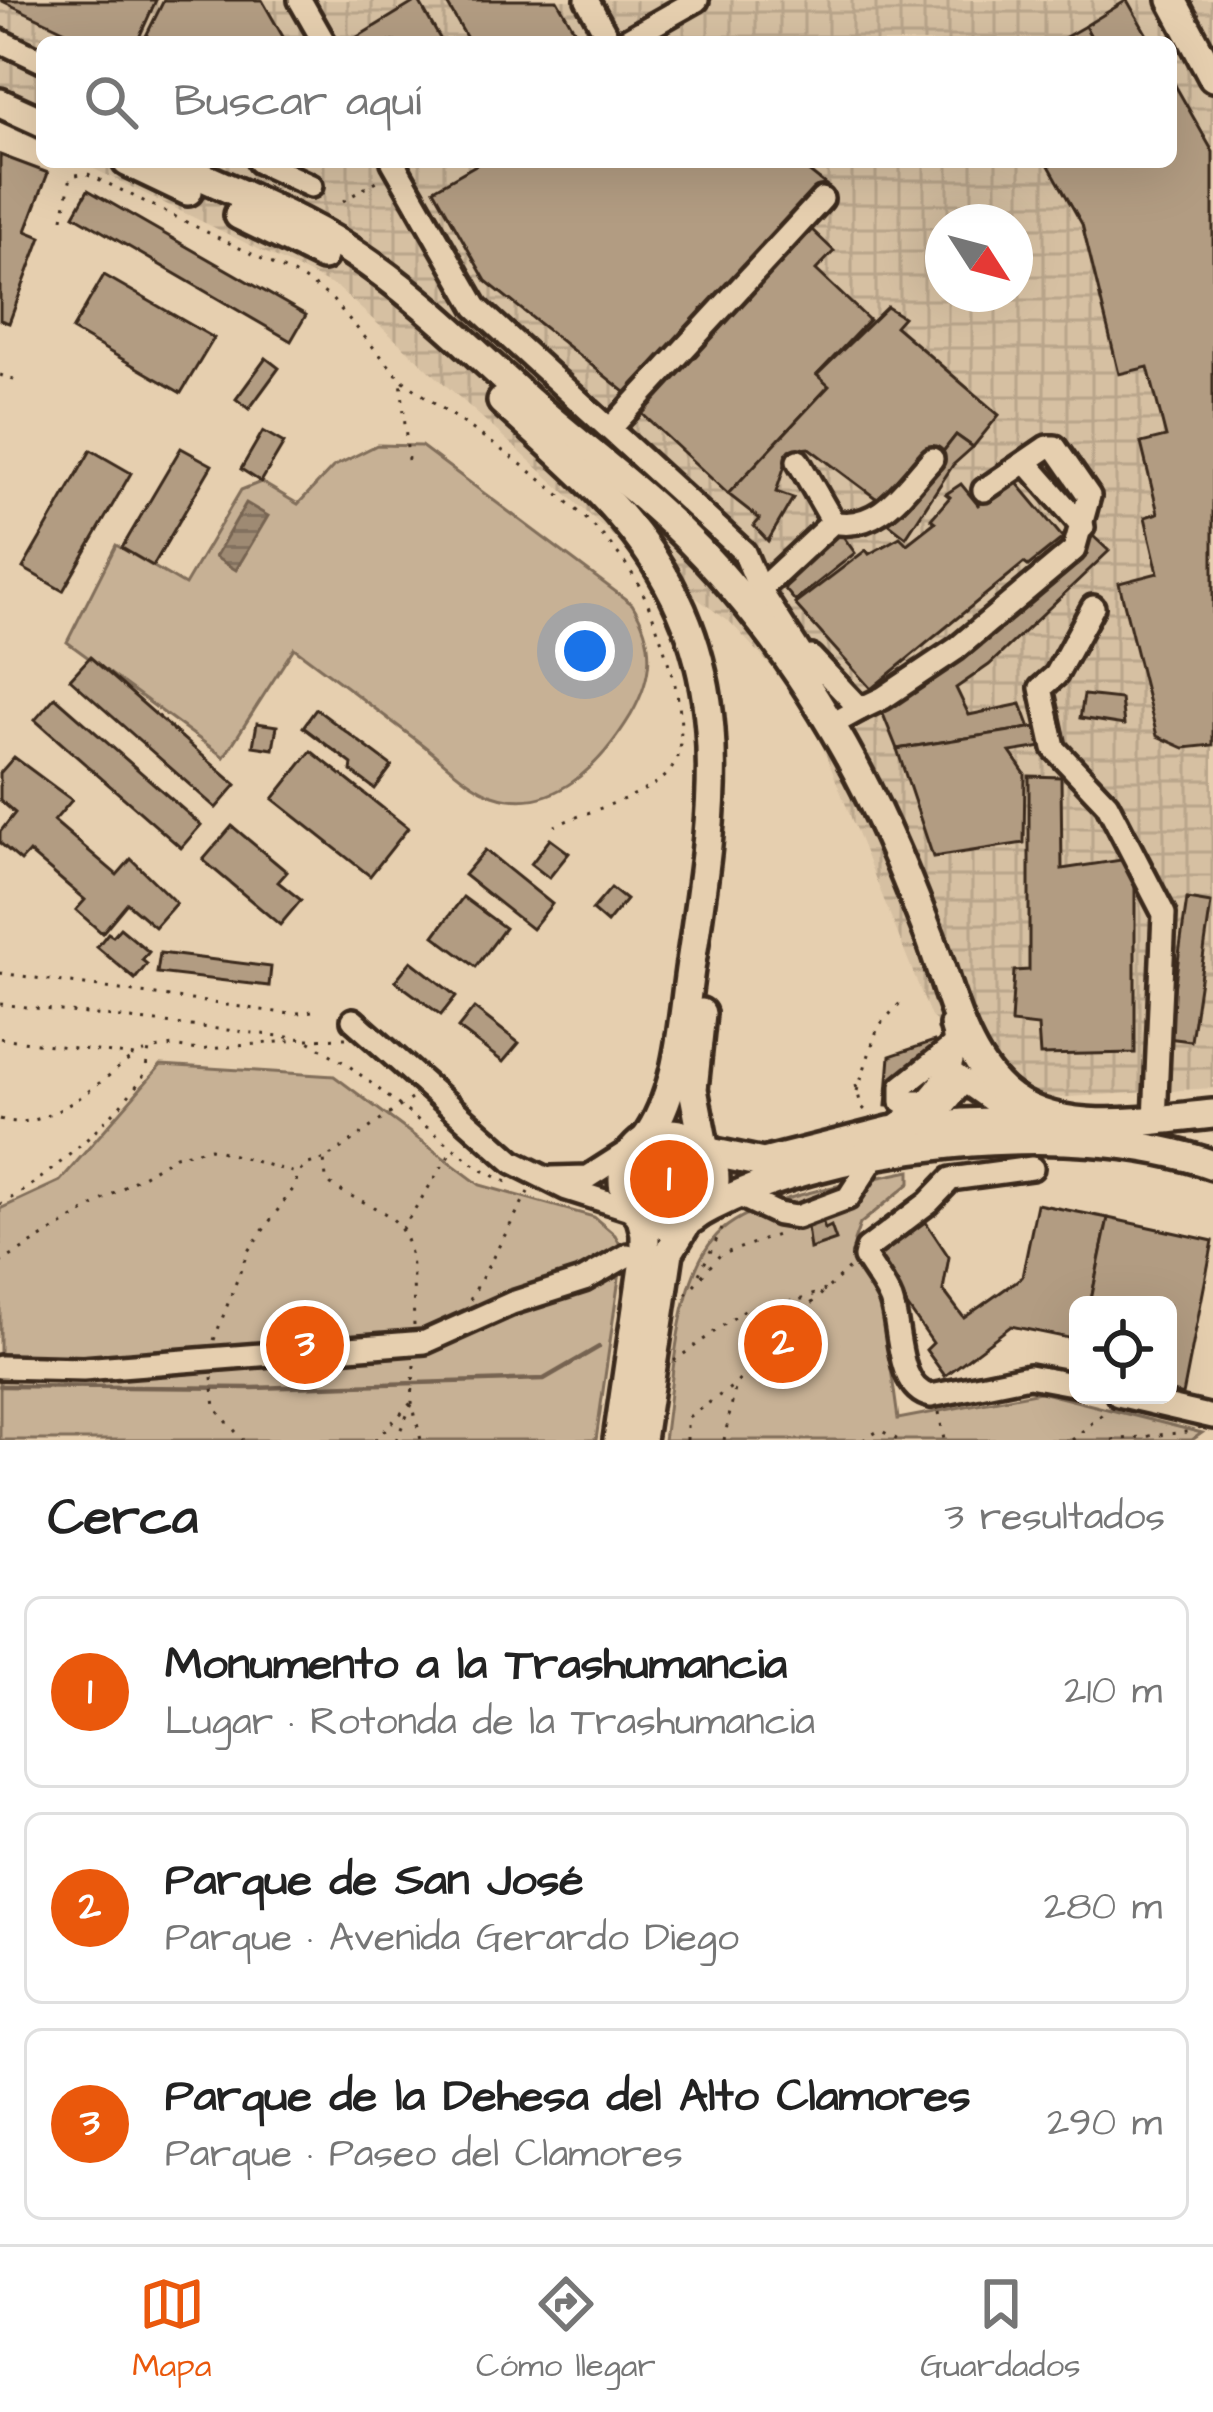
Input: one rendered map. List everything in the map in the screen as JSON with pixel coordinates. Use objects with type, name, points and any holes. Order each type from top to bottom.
[{"type":"main road","points":[[1172,0],[1209,59]]},
{"type":"main road","points":[[0,83],[36,99]]},
{"type":"main road","points":[[0,103],[36,119]]},
{"type":"main road","points":[[140,168],[319,253],[375,291],[574,467],[628,524],[668,583],[690,632],[707,691],[714,782],[672,1082],[663,1112],[628,1159],[623,1176],[625,1193],[638,1213],[645,1253],[618,1440]]},
{"type":"main road","points":[[183,168],[295,220],[351,251],[398,286],[634,491],[713,567],[795,671],[851,760],[904,875],[966,1036],[985,1069],[1003,1091],[1025,1106],[1086,1121]]},
{"type":"main road","points":[[550,419],[626,495],[666,546],[698,603],[722,672],[732,745],[731,805],[693,1078],[694,1109],[714,1169],[714,1186],[709,1201],[669,1252],[641,1440]]},
{"type":"main road","points":[[642,1143],[661,1134],[677,1134],[705,1150],[763,1162],[901,1125],[1155,1120],[1213,1114]]},
{"type":"main road","points":[[638,1213],[667,1225],[733,1207],[901,1125],[951,1143],[1034,1141],[1137,1147],[1213,1166]]},
{"type":"street","points":[[300,0],[321,36]]},
{"type":"street","points":[[587,0],[607,36]]},
{"type":"street","points":[[634,36],[698,0]]},
{"type":"street","points":[[0,41],[36,58]]},
{"type":"street","points":[[272,168],[311,186]]},
{"type":"street","points":[[397,168],[476,307],[744,552],[760,590],[786,631],[850,715],[895,836],[919,938],[957,1043],[957,1077],[901,1125],[848,1198],[799,1216],[733,1207]]},
{"type":"street","points":[[488,364],[584,433],[606,439],[821,199]]},
{"type":"street","points":[[614,431],[616,454],[634,491]]},
{"type":"street","points":[[850,715],[956,649],[1074,550],[1089,496],[1055,447],[1047,447],[984,490]]},
{"type":"street","points":[[833,522],[855,525],[879,516],[932,458]]},
{"type":"street","points":[[798,461],[833,522]]},
{"type":"street","points":[[1026,462],[1083,527]]},
{"type":"street","points":[[760,590],[833,522]]},
{"type":"street","points":[[1094,607],[1056,675],[1040,688],[1054,748],[1107,804],[1164,914],[1155,1120]]},
{"type":"street","points":[[353,1020],[537,1184],[638,1213]]},
{"type":"street","points":[[901,1125],[902,1087],[957,1043]]},
{"type":"street","points":[[957,1077],[1019,1120]]},
{"type":"street","points":[[537,1184],[588,1177],[642,1143]]},
{"type":"street","points":[[951,1143],[951,1179]]},
{"type":"street","points":[[1032,1168],[951,1179],[865,1253],[890,1299],[909,1380],[917,1392],[935,1395],[1029,1376],[1069,1383]]},
{"type":"street","points":[[0,1367],[209,1371],[414,1355],[512,1303],[584,1280],[628,1255]]},
{"type":"street","points":[[1154,1404],[1213,1418]]},
{"type":"path","points":[[343,201],[394,168]]},
{"type":"path","points":[[63,218],[71,176],[86,173],[303,279],[330,298],[401,379],[560,497],[601,534],[632,573],[658,628],[679,698],[678,755],[668,773],[653,785],[556,826]]},
{"type":"path","points":[[0,375],[22,383]]},
{"type":"path","points":[[401,379],[408,460]]},
{"type":"path","points":[[0,973],[290,1014],[320,1010]]},
{"type":"path","points":[[901,1002],[878,1027],[857,1088],[861,1106],[901,1125]]},
{"type":"path","points":[[0,1004],[305,1039],[403,1107],[480,1169],[537,1184],[454,1332]]},
{"type":"path","points":[[0,1119],[12,1123],[51,1114],[134,1056],[166,1046],[198,1050],[371,1037]]},
{"type":"path","points":[[0,1038],[134,1056]]},
{"type":"path","points":[[0,1204],[38,1181],[83,1141],[140,1080],[148,1050]]},
{"type":"path","points":[[243,1440],[218,1413],[209,1371],[248,1251],[296,1185],[297,1174],[403,1107],[424,1085]]},
{"type":"path","points":[[0,1263],[175,1156],[210,1148],[297,1174]]},
{"type":"path","points":[[402,1229],[453,1150]]},
{"type":"path","points":[[324,1160],[331,1185],[402,1229],[411,1264],[412,1402],[421,1440]]},
{"type":"path","points":[[696,1281],[733,1207]]},
{"type":"path","points":[[683,1298],[720,1255],[780,1234],[799,1216]]},
{"type":"path","points":[[689,1439],[687,1418],[736,1384],[770,1343],[865,1253]]},
{"type":"path","points":[[667,1366],[746,1309],[802,1299],[826,1289]]},
{"type":"path","points":[[724,1440],[736,1384]]},
{"type":"path","points":[[935,1395],[944,1440]]},
{"type":"path","points":[[375,1440],[412,1402]]},
{"type":"path","points":[[396,1440],[412,1402]]},
{"type":"path","points":[[1072,1440],[1111,1404]]},
{"type":"path","points":[[863,1440],[880,1430],[898,1440]]},
{"type":"path","points":[[1112,1440],[1190,1432]]},
{"type":"shaded area","points":[[0,0],[1213,0],[1213,1088],[1038,1099],[931,1017],[805,703],[731,623],[623,545],[338,288],[92,168],[1177,168],[1177,36],[36,36],[36,140],[0,123]]},
{"type":"shaded area","points":[[377,445],[421,446],[632,604],[640,618],[649,660],[638,701],[606,751],[556,792],[515,800],[483,791],[294,648],[224,757],[67,642],[116,545],[185,585],[241,490],[261,482],[298,504],[333,467]]},
{"type":"shaded area","points":[[246,503],[268,516],[236,570],[215,557]]},
{"type":"shaded area","points":[[161,1065],[334,1076],[480,1185],[594,1217],[615,1235],[623,1250],[596,1440],[0,1440],[0,1209],[60,1181]]},
{"type":"shaded area","points":[[670,1150],[690,1158],[698,1178],[690,1198],[670,1206],[650,1198],[642,1178],[650,1158]]},
{"type":"shaded area","points":[[910,1171],[910,1183],[860,1224],[854,1241],[881,1296],[898,1419],[1040,1392],[1069,1399],[1069,1404],[1087,1404],[1202,1433],[1192,1440],[664,1440],[685,1304],[703,1254],[717,1235],[755,1211],[836,1186]]},
{"type":"building","points":[[0,0],[156,0],[140,36],[76,36]]},
{"type":"building","points":[[164,0],[262,0],[283,36],[146,36]]},
{"type":"building","points":[[418,0],[439,36],[359,36]]},
{"type":"building","points":[[445,0],[557,0],[576,33],[571,36],[466,36]]},
{"type":"building","points":[[1127,0],[1148,36],[1091,36],[1085,26]]},
{"type":"building","points":[[1085,26],[1091,36],[1068,36]]},
{"type":"building","points":[[1177,89],[1213,152],[1213,745],[1184,748],[1157,736],[1119,583],[1158,573],[1145,517],[1158,513],[1141,443],[1166,437],[1148,367],[1119,374],[1082,224],[1050,168],[1177,168]]},
{"type":"building","points":[[0,155],[48,173],[26,231],[41,237],[9,323],[0,320]]},
{"type":"building","points":[[471,168],[805,168],[826,185],[630,396],[486,281],[434,189]]},
{"type":"building","points":[[88,190],[306,315],[291,341],[74,215]]},
{"type":"building","points":[[811,229],[834,251],[816,270],[869,320],[817,375],[829,386],[728,494],[635,407],[785,247],[790,252]]},
{"type":"building","points":[[104,275],[214,338],[181,393],[72,330]]},
{"type":"building","points":[[887,307],[903,317],[895,326],[999,415],[973,447],[956,435],[938,458],[881,502],[809,448],[790,450],[776,492],[793,498],[768,541],[754,526],[760,519],[728,494],[829,386],[817,375]]},
{"type":"building","points":[[266,358],[279,368],[249,409],[236,399]]},
{"type":"building","points":[[263,431],[284,443],[261,482],[241,469]]},
{"type":"building","points":[[956,435],[973,447],[953,465],[906,537],[888,523]]},
{"type":"building","points":[[181,448],[212,465],[153,566],[122,548]]},
{"type":"building","points":[[91,450],[131,473],[63,591],[23,568]]},
{"type":"building","points":[[1012,477],[1063,538],[1028,566],[1024,563],[871,689],[795,604],[866,550],[869,554],[900,537],[907,544],[935,522],[931,519],[950,497],[946,494],[961,484],[978,505]]},
{"type":"building","points":[[840,532],[855,553],[795,601],[784,588],[792,581],[787,573]]},
{"type":"building","points":[[1093,536],[1109,551],[989,665],[956,688],[969,715],[1021,704],[1030,728],[897,749],[879,704],[972,646]]},
{"type":"building","points":[[90,657],[236,785],[216,808],[70,679]]},
{"type":"building","points":[[1084,695],[1121,699],[1124,725],[1080,718]]},
{"type":"building","points":[[55,697],[201,825],[181,848],[35,720]]},
{"type":"building","points":[[316,709],[392,766],[375,789],[351,771],[352,764],[303,727]]},
{"type":"building","points":[[257,723],[277,726],[273,749],[253,746]]},
{"type":"building","points":[[1036,727],[1042,747],[1010,752],[1025,774],[1024,843],[933,857],[897,749]]},
{"type":"building","points":[[311,751],[408,828],[370,876],[273,799]]},
{"type":"building","points":[[14,757],[72,800],[54,821],[117,875],[131,859],[176,903],[155,927],[127,903],[102,933],[76,910],[85,900],[29,852],[21,861],[0,843],[0,832],[15,813],[0,800],[0,773]]},
{"type":"building","points":[[1029,776],[1061,777],[1062,869],[1121,860],[1135,878],[1135,1053],[1040,1055],[1038,1026],[1011,1023],[1014,971],[1029,970]]},
{"type":"building","points":[[232,826],[287,872],[278,882],[301,900],[280,925],[203,860]]},
{"type":"building","points":[[550,839],[569,853],[549,878],[531,864]]},
{"type":"building","points":[[485,850],[552,904],[532,929],[464,875]]},
{"type":"building","points":[[611,888],[626,900],[607,923],[592,910]]},
{"type":"building","points":[[463,897],[505,928],[476,967],[434,936]]},
{"type":"building","points":[[1187,899],[1211,903],[1191,1041],[1167,1038]]},
{"type":"building","points":[[120,928],[149,952],[142,960],[147,964],[135,979],[97,947],[108,933],[113,936]]},
{"type":"building","points":[[160,953],[271,967],[269,986],[157,973]]},
{"type":"building","points":[[411,961],[456,996],[441,1015],[395,981]]},
{"type":"building","points":[[474,1008],[519,1043],[503,1062],[458,1028]]},
{"type":"building","points":[[934,1041],[954,1089],[938,1111],[886,1106],[890,1056]]},
{"type":"building","points":[[1037,1204],[1108,1218],[1092,1296],[1069,1296],[1069,1338],[1011,1326],[945,1376],[926,1350],[933,1343],[872,1256],[923,1218],[949,1257],[943,1290],[964,1318],[1022,1277]]},
{"type":"building","points":[[820,1214],[825,1229],[831,1226],[836,1240],[810,1249],[806,1219]]},
{"type":"building","points":[[1108,1218],[1213,1241],[1183,1395],[1177,1393],[1177,1296],[1092,1296]]},
{"type":"waterway","points":[[0,1386],[253,1388],[544,1379],[599,1347]]},
{"type":"place","name":"Monumento a la Trashumancia","points":[[669,1179]]},
{"type":"place","name":"Parque de San José","points":[[783,1344]]},
{"type":"place","name":"Parque de la Dehesa del Alto Clamores","points":[[305,1345]]}]
